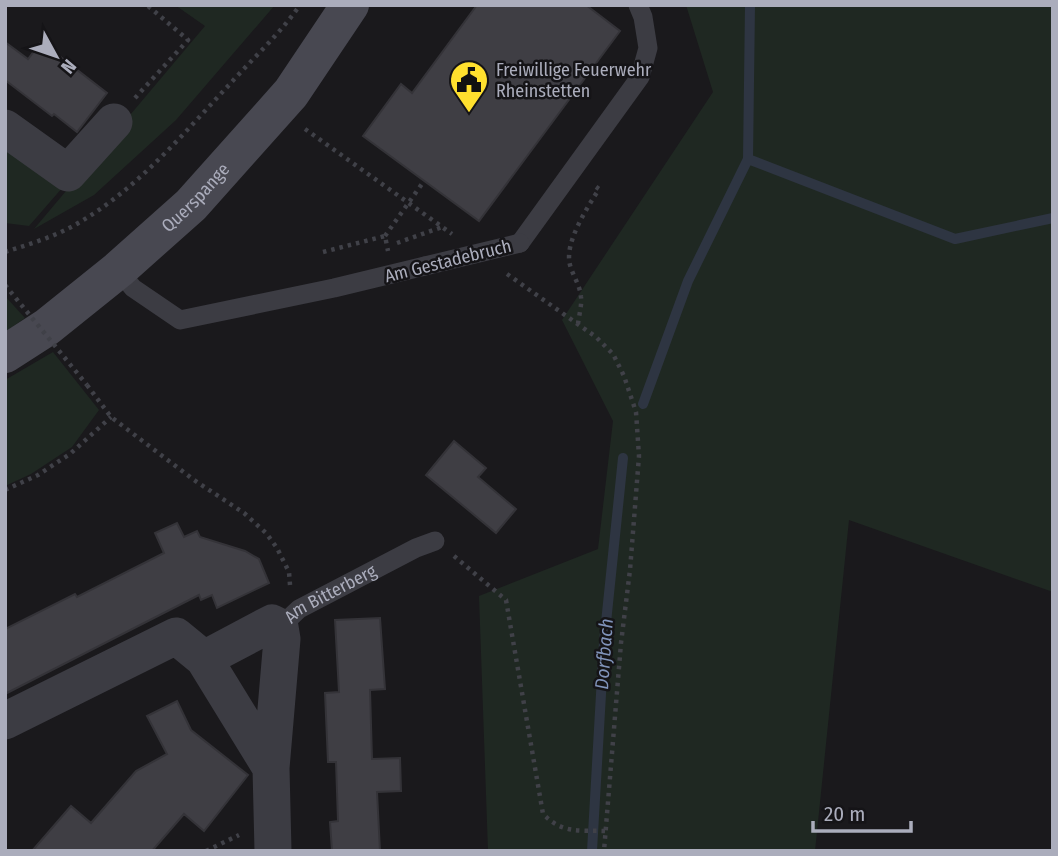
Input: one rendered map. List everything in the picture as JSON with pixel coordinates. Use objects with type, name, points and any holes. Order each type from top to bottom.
[{"type":"main road","name":"Querspange","points":[[5,354],[47,327],[118,270],[191,205],[292,93],[350,5]]},
{"type":"street","points":[[5,128],[68,173],[114,122]]},
{"type":"street","points":[[204,659],[272,623],[280,627]]},
{"type":"street","name":"Am Bitterberg","points":[[273,851],[271,768],[282,639],[280,627]]},
{"type":"street","points":[[5,721],[176,636],[204,659],[271,768]]},
{"type":"lane","name":"Am Gestadebruch","points":[[118,270],[133,288],[180,320],[394,274],[520,243],[640,77],[649,48],[643,16],[638,5]]},
{"type":"lane","name":"Am Bitterberg","points":[[280,627],[299,609],[416,548],[435,541]]},
{"type":"path","points":[[114,122],[188,40],[147,5]]},
{"type":"path","points":[[5,252],[44,239],[79,223],[111,201],[185,132],[300,5]]},
{"type":"path","points":[[300,125],[454,235]]},
{"type":"path","points":[[573,170],[599,189],[579,222],[571,246],[569,263],[581,296],[578,324]]},
{"type":"path","points":[[323,252],[385,236],[424,181]]},
{"type":"path","points":[[387,247],[443,227]]},
{"type":"path","points":[[385,236],[394,274]]},
{"type":"path","points":[[499,268],[596,337],[613,354],[624,376],[636,412],[639,456],[630,570],[602,831],[604,851]]},
{"type":"path","points":[[5,285],[111,417],[194,480],[244,513],[266,533],[289,572],[291,596],[280,627]]},
{"type":"path","points":[[5,490],[38,475],[70,454],[111,417]]},
{"type":"path","points":[[435,541],[506,600],[543,814],[554,825],[576,831],[602,831]]},
{"type":"shaded area","points":[[175,5],[275,5],[176,120],[94,195],[34,229],[205,26]]},
{"type":"shaded area","points":[[686,5],[1053,5],[1053,592],[849,520],[815,851],[488,851],[479,596],[598,549],[613,421],[562,320],[713,92]]},
{"type":"shaded area","points":[[5,146],[63,187],[29,226],[5,223]]},
{"type":"shaded area","points":[[5,296],[25,318],[5,332]]},
{"type":"shaded area","points":[[53,352],[99,410],[72,447],[31,474],[5,486],[5,380]]},
{"type":"building","name":"Freiwillige Feuerwehr Rheinstetten","points":[[477,5],[586,5],[620,31],[479,221],[363,136],[401,84],[412,93]]},
{"type":"building","points":[[5,42],[28,59],[41,42],[107,93],[77,132],[5,80]]},
{"type":"building","points":[[454,441],[486,468],[478,477],[516,509],[496,533],[426,475]]},
{"type":"building","points":[[177,523],[184,537],[197,531],[200,537],[245,551],[259,559],[269,583],[217,608],[212,595],[201,600],[199,595],[5,694],[5,629],[75,594],[77,597],[164,553],[155,533]]},
{"type":"building","points":[[380,618],[385,689],[370,690],[372,759],[400,758],[401,791],[377,792],[380,851],[332,851],[330,822],[338,821],[336,762],[328,762],[325,693],[339,692],[335,620]]},
{"type":"building","points":[[177,701],[191,730],[248,775],[204,831],[184,814],[152,851],[32,851],[71,806],[91,823],[136,771],[167,754],[147,716]]},
{"type":"waterway","points":[[643,404],[688,281],[748,159],[750,5]]},
{"type":"waterway","points":[[748,159],[955,239],[1053,218]]},
{"type":"waterway","name":"Dorfbach","points":[[592,851],[604,642],[623,458]]},
{"type":"place","name":"Freiwillige Feuerwehr Rheinstetten","points":[[469,114]]}]
